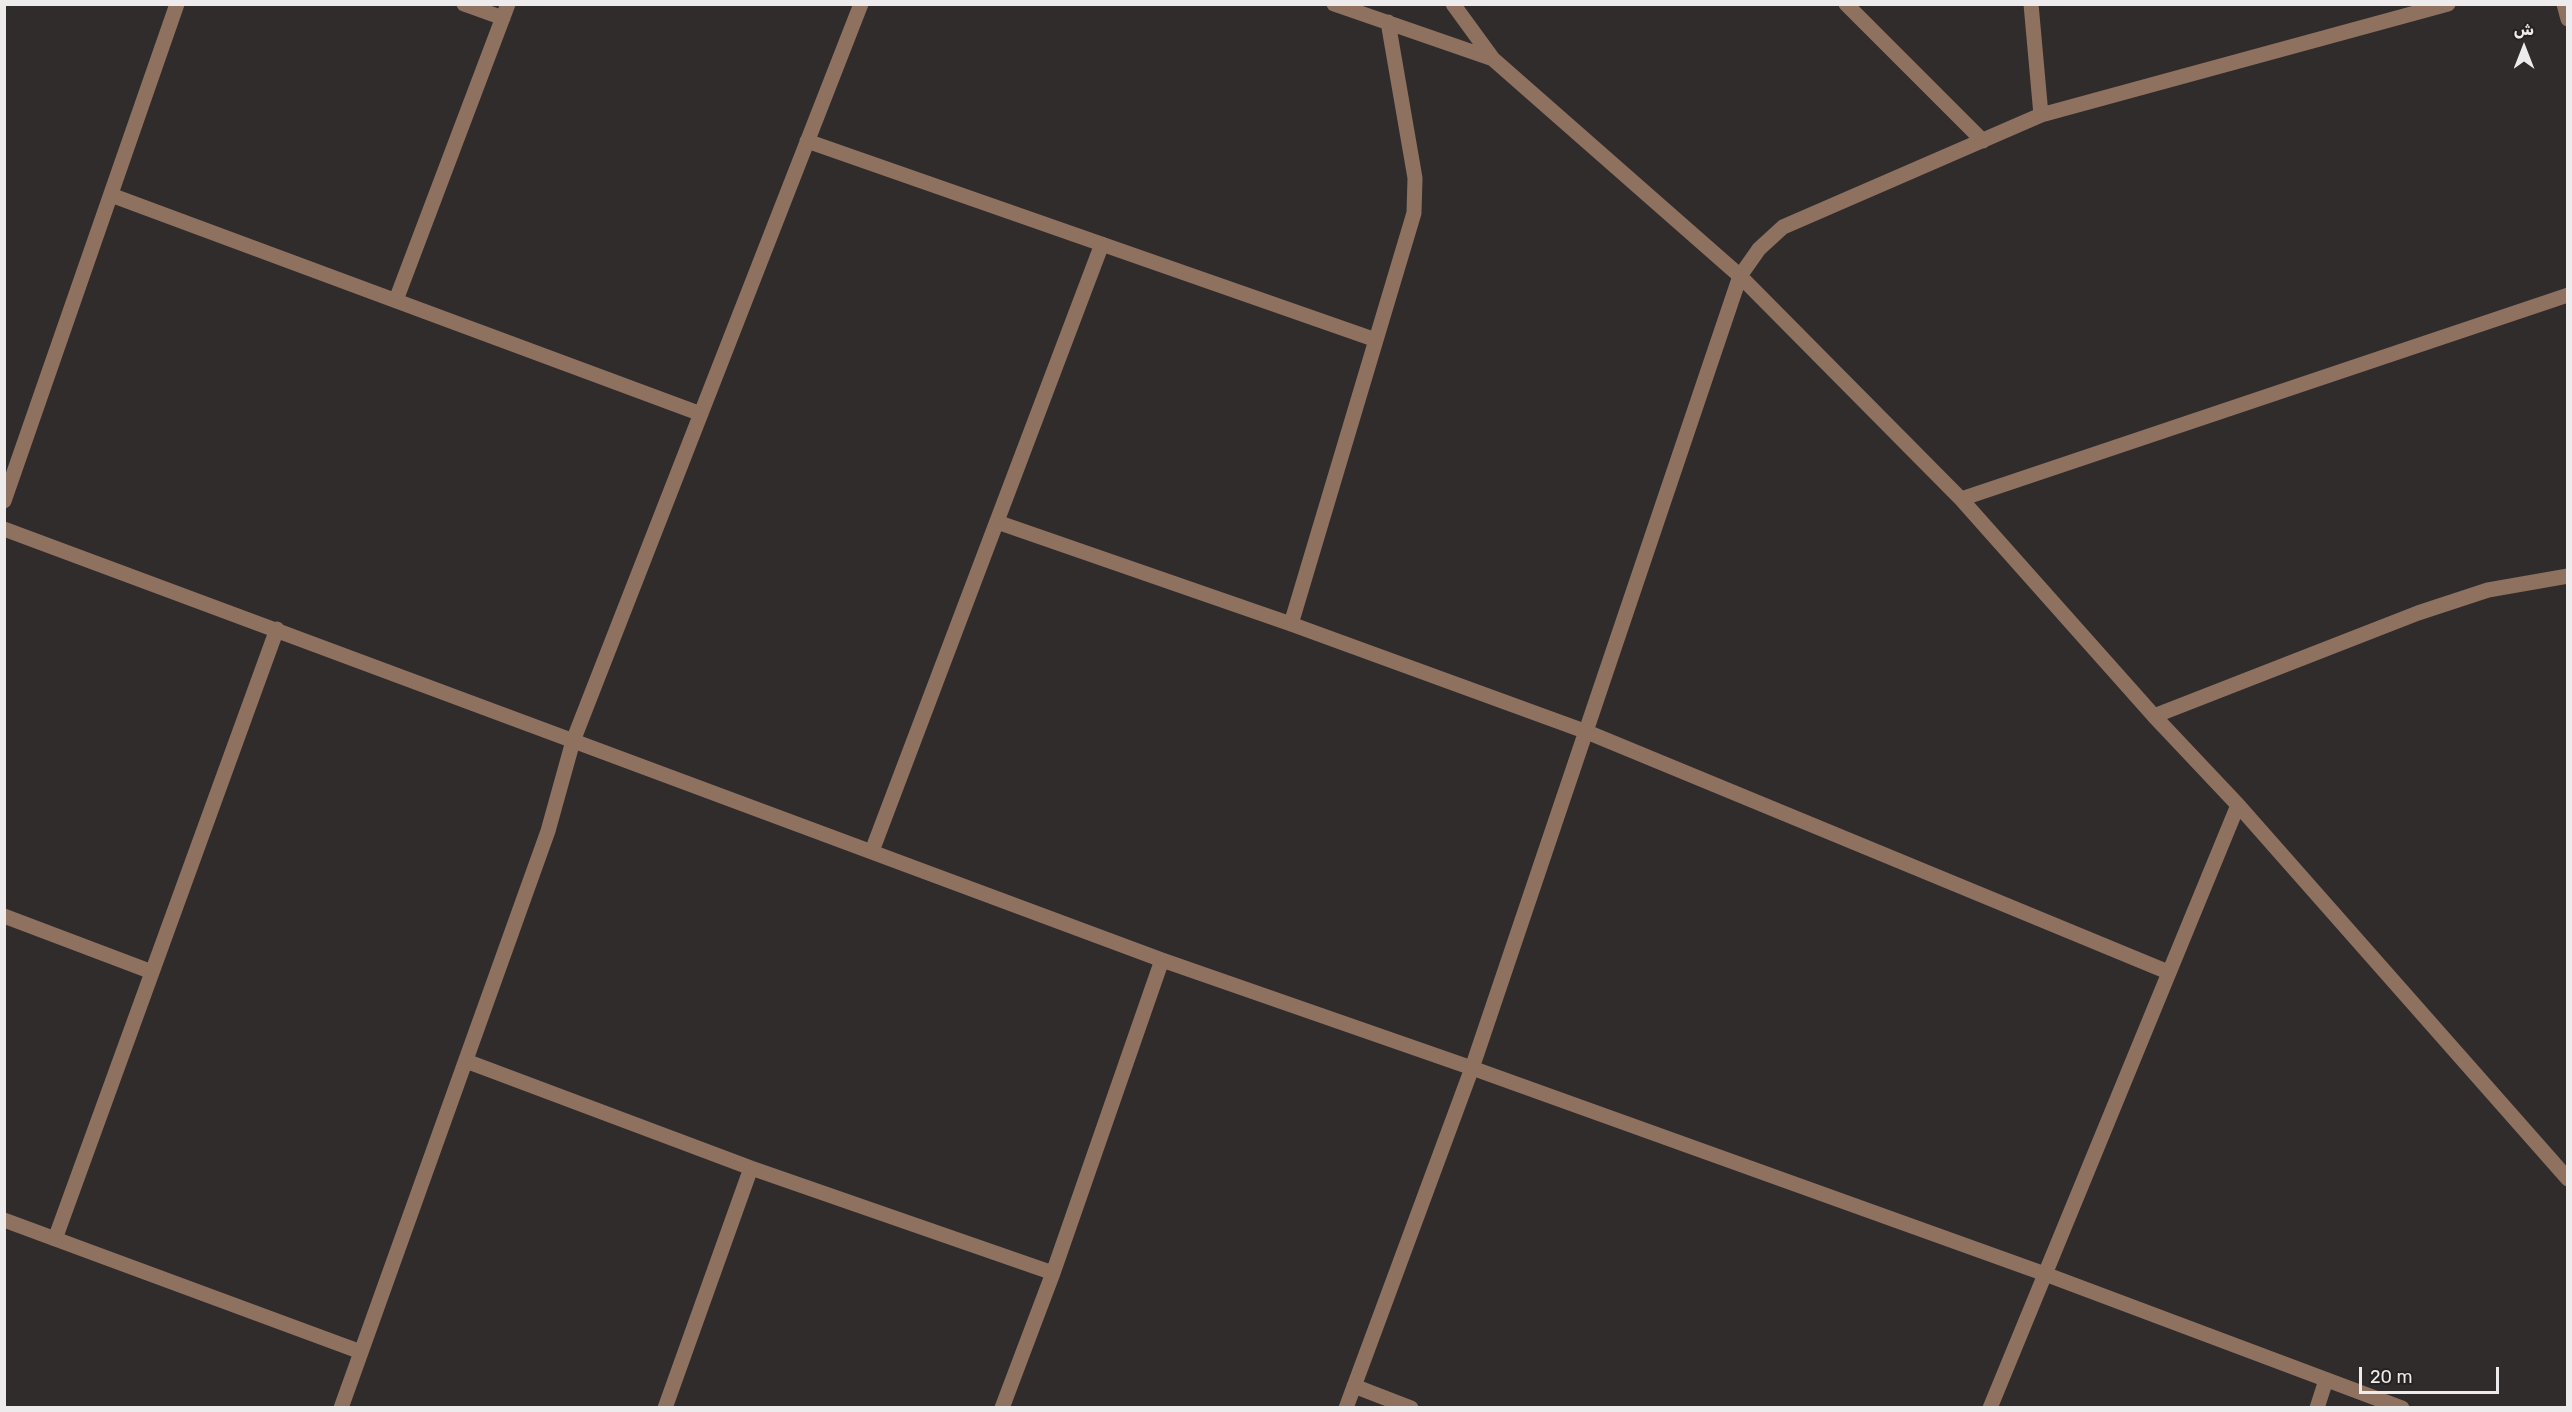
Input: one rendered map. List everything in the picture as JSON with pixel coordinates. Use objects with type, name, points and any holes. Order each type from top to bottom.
[{"type":"street","points":[[4,501],[177,4]]},
{"type":"street","points":[[396,300],[506,11],[464,4]]},
{"type":"street","points":[[341,1407],[548,831],[573,741],[861,4]]},
{"type":"street","points":[[1335,4],[1493,59]]},
{"type":"street","points":[[1453,4],[1493,59],[1740,276],[1962,499],[2154,716],[2238,805],[2568,1179]]},
{"type":"street","points":[[1846,4],[1983,141]]},
{"type":"street","points":[[2031,4],[2041,116]]},
{"type":"street","points":[[1346,1407],[1472,1068],[1740,276],[1759,249],[1783,227],[2041,116],[2448,4]]},
{"type":"street","points":[[2564,4],[2568,19]]},
{"type":"street","points":[[1291,624],[1414,213],[1415,178],[1388,22]]},
{"type":"street","points":[[807,141],[1376,340]]},
{"type":"street","points":[[111,195],[701,414]]},
{"type":"street","points":[[872,851],[1102,244]]},
{"type":"street","points":[[1962,499],[2568,295]]},
{"type":"street","points":[[997,522],[1291,624],[1587,732],[2168,972]]},
{"type":"street","points":[[4,529],[1162,960],[1472,1068],[2045,1274],[2402,1407]]},
{"type":"street","points":[[2154,716],[2418,613],[2488,590],[2568,576]]},
{"type":"street","points":[[55,1239],[277,629]]},
{"type":"street","points":[[1990,1407],[2238,805]]},
{"type":"street","points":[[4,916],[152,972]]},
{"type":"street","points":[[1002,1407],[1053,1273],[1162,960]]},
{"type":"street","points":[[466,1061],[751,1168],[1053,1273]]},
{"type":"street","points":[[665,1407],[751,1168]]},
{"type":"street","points":[[4,1220],[361,1352]]},
{"type":"street","points":[[2317,1407],[2326,1380]]},
{"type":"street","points":[[1354,1386],[1410,1407]]}]
